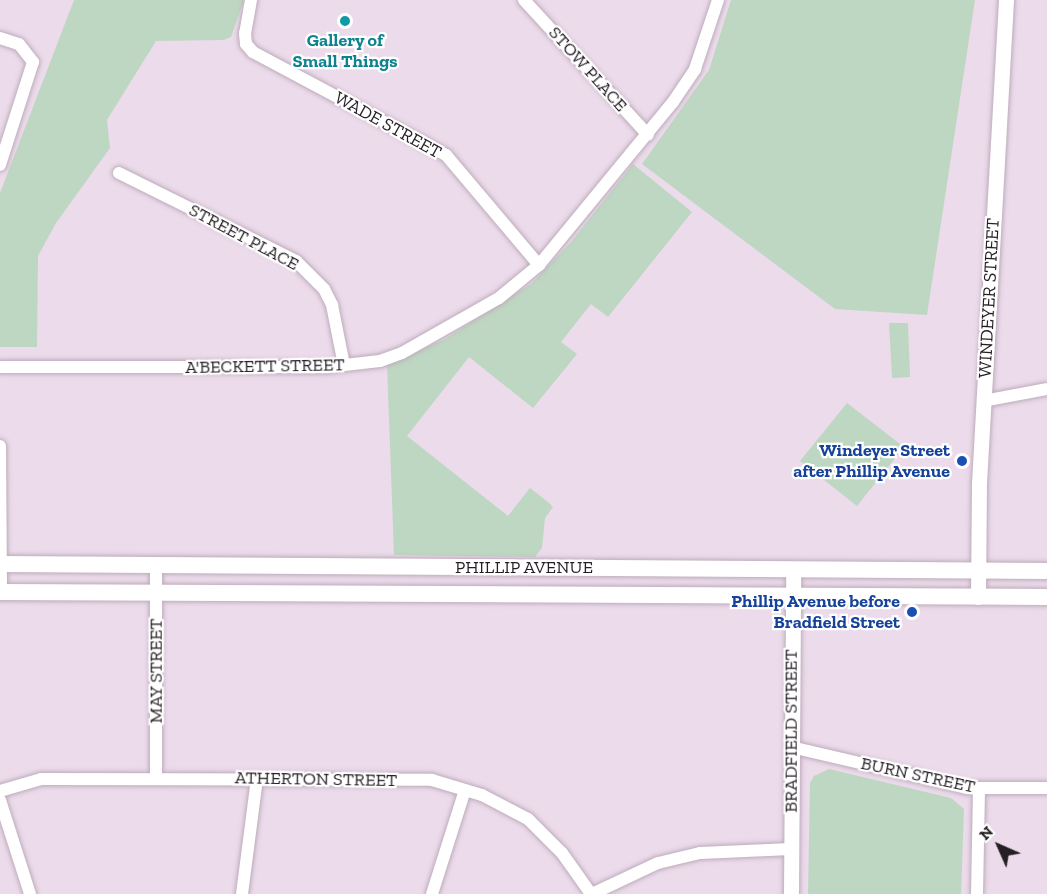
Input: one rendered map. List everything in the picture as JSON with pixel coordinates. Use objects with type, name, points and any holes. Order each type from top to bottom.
[{"type":"main road","name":"PHILLIP AVENUE","points":[[0,564],[1047,571]]},
{"type":"main road","name":"PHILLIP AVENUE","points":[[1,592],[1047,597]]},
{"type":"street","name":"WADE STREET","points":[[251,0],[245,33],[246,44],[253,52],[446,155],[539,265]]},
{"type":"street","name":"A'BECKETT STREET","points":[[0,367],[344,365],[402,354],[499,298],[539,265],[648,135],[695,69],[718,0]]},
{"type":"street","name":"WINDEYER STREET","points":[[978,597],[983,401],[1006,0]]},
{"type":"street","name":"STOW PLACE","points":[[528,1],[648,135]]},
{"type":"street","points":[[0,38],[19,44],[33,62],[0,165]]},
{"type":"street","name":"STREET PLACE","points":[[119,173],[296,261],[324,289],[332,305],[344,365]]},
{"type":"street","points":[[983,401],[1047,389]]},
{"type":"street","points":[[0,446],[1,592]]},
{"type":"street","name":"MAY STREET","points":[[156,565],[156,777]]},
{"type":"street","name":"BRADFIELD STREET","points":[[790,894],[793,569]]},
{"type":"street","name":"BURN STREET","points":[[791,747],[979,789],[1047,788]]},
{"type":"street","name":"ATHERTON STREET","points":[[0,791],[41,779],[156,777],[432,780],[465,790],[528,819],[562,853],[591,894]]},
{"type":"street","points":[[242,894],[258,779]]},
{"type":"street","points":[[977,894],[979,789]]},
{"type":"street","points":[[432,894],[465,790]]},
{"type":"street","points":[[0,800],[30,894]]},
{"type":"street","points":[[591,894],[658,863],[700,853],[791,849]]},
{"type":"green space","points":[[74,0],[244,0],[231,37],[224,40],[156,41],[107,120],[110,148],[56,223],[38,256],[37,347],[0,347],[0,193]]},
{"type":"green space","points":[[731,0],[975,0],[927,315],[835,309],[642,164],[709,70]]},
{"type":"green space","points":[[633,164],[692,212],[608,317],[591,304],[561,342],[577,354],[533,408],[469,357],[407,436],[508,516],[530,488],[548,502],[553,507],[545,518],[542,548],[535,557],[394,555],[387,365],[445,339],[531,284],[571,242]]},
{"type":"green space","points":[[889,323],[908,323],[910,377],[892,378]]},
{"type":"green space","points":[[847,403],[904,447],[857,506],[800,461]]},
{"type":"green space","points":[[829,769],[951,798],[964,809],[961,894],[808,894],[810,783],[814,776]]},
{"type":"place","name":"Gallery of Small Things","points":[[345,21]]},
{"type":"place","name":"Windeyer Street after Phillip Avenue","points":[[962,461]]},
{"type":"place","name":"Phillip Avenue before Bradfield Street","points":[[912,612]]}]
